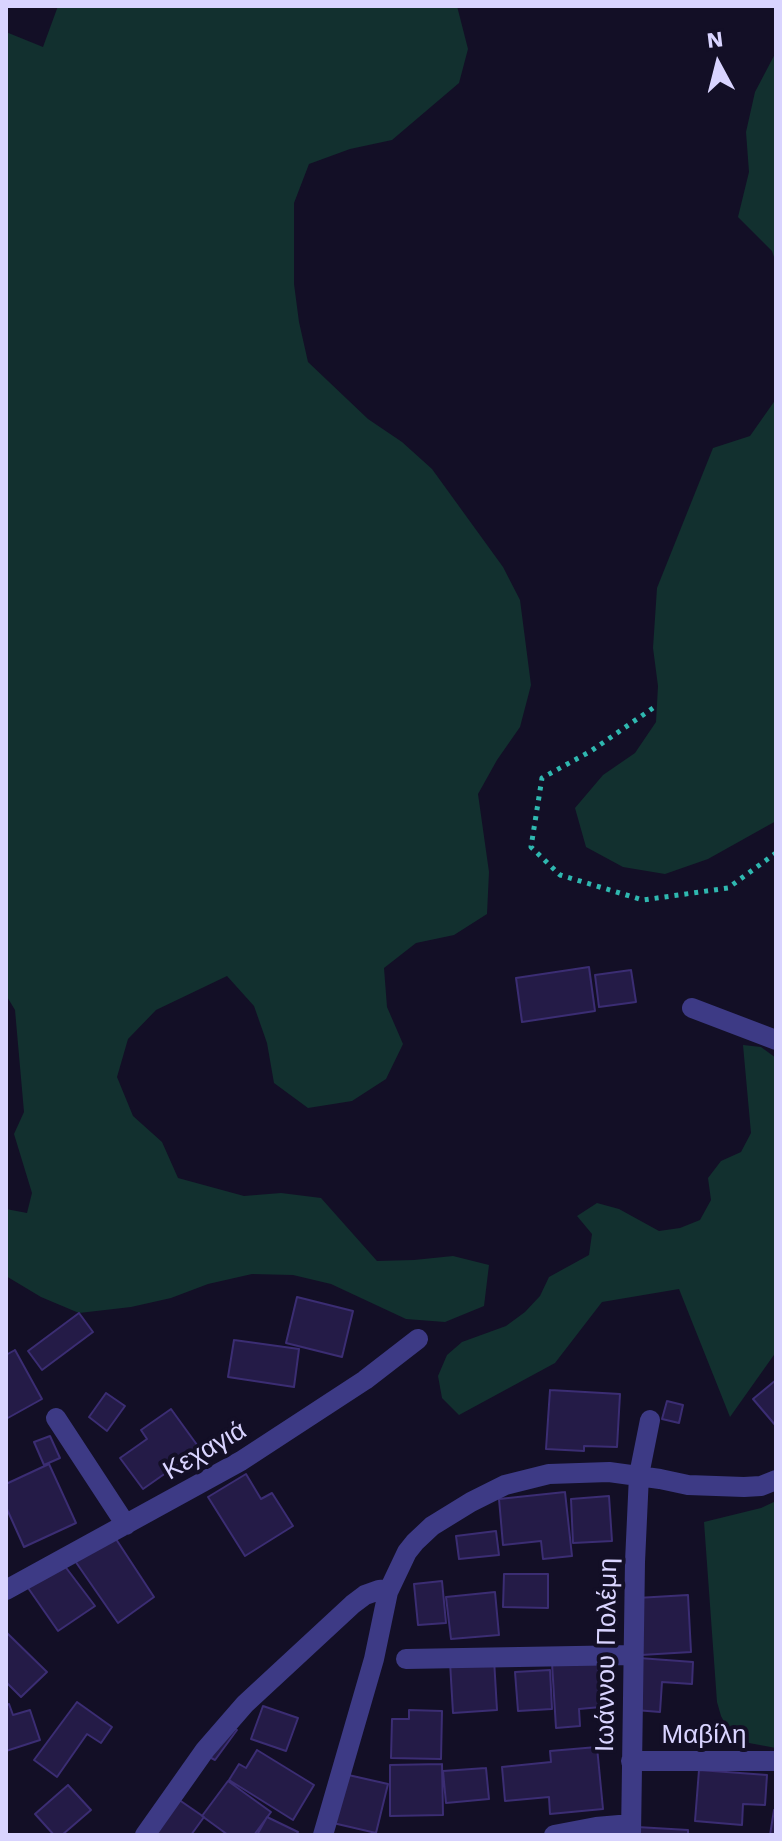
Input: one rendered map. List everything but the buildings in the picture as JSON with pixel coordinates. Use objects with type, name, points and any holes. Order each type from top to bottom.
[{"type":"street","points":[[692,1008],[776,1040]]},
{"type":"street","name":"Κεχαγιά","points":[[6,1590],[200,1485],[267,1445],[365,1380],[418,1339]]},
{"type":"street","points":[[56,1418],[126,1525]]},
{"type":"street","name":"Ιωάννου Πολέμη","points":[[631,1829],[632,1655],[639,1475],[650,1420]]},
{"type":"street","points":[[323,1835],[374,1659],[389,1589],[400,1564],[422,1534],[450,1514],[505,1485],[549,1474],[609,1472],[688,1485],[744,1487],[761,1486],[776,1480]]},
{"type":"street","points":[[145,1835],[205,1750],[245,1704],[353,1604],[365,1595],[389,1589]]},
{"type":"street","points":[[406,1659],[632,1655]]},
{"type":"street","name":"Μαβίλη","points":[[631,1761],[776,1761]]},
{"type":"street","points":[[554,1835],[596,1827],[631,1829]]},
{"type":"path","points":[[653,708],[591,751],[542,778],[531,847],[560,875],[643,900],[728,888],[776,853]]},
{"type":"green space","points":[[58,6],[457,6],[468,49],[459,83],[392,140],[350,149],[309,164],[294,203],[294,284],[308,362],[368,419],[402,442],[432,469],[503,567],[520,600],[531,685],[520,727],[478,794],[489,872],[487,914],[454,935],[416,943],[384,968],[387,1007],[403,1044],[386,1079],[352,1101],[308,1108],[274,1083],[267,1043],[254,1006],[227,976],[156,1010],[128,1039],[117,1077],[133,1116],[162,1142],[178,1178],[244,1196],[281,1193],[321,1198],[377,1261],[453,1256],[489,1265],[484,1306],[445,1322],[406,1319],[331,1284],[293,1275],[252,1274],[208,1284],[171,1298],[131,1307],[79,1313],[41,1297],[6,1276],[6,1209],[27,1213],[32,1193],[14,1134],[24,1112],[15,1010],[6,995],[6,32],[43,47]]},
{"type":"green space","points":[[776,52],[776,263],[772,251],[738,217],[749,172],[746,132],[755,92]]},
{"type":"green space","points":[[776,399],[776,821],[708,859],[665,874],[623,867],[586,847],[575,808],[603,775],[635,753],[656,722],[658,686],[653,648],[657,588],[713,448],[750,436]]},
{"type":"green space","points":[[743,1045],[761,1047],[776,1058],[776,1352],[730,1417],[679,1289],[602,1302],[555,1363],[459,1415],[442,1398],[438,1376],[447,1355],[462,1342],[506,1326],[540,1296],[549,1277],[589,1255],[592,1234],[577,1216],[597,1203],[619,1209],[659,1231],[680,1228],[700,1220],[711,1200],[708,1178],[721,1161],[741,1152],[751,1133]]},
{"type":"green space","points":[[776,1501],[776,1748],[736,1737],[721,1716],[717,1702],[704,1522],[761,1508]]}]
